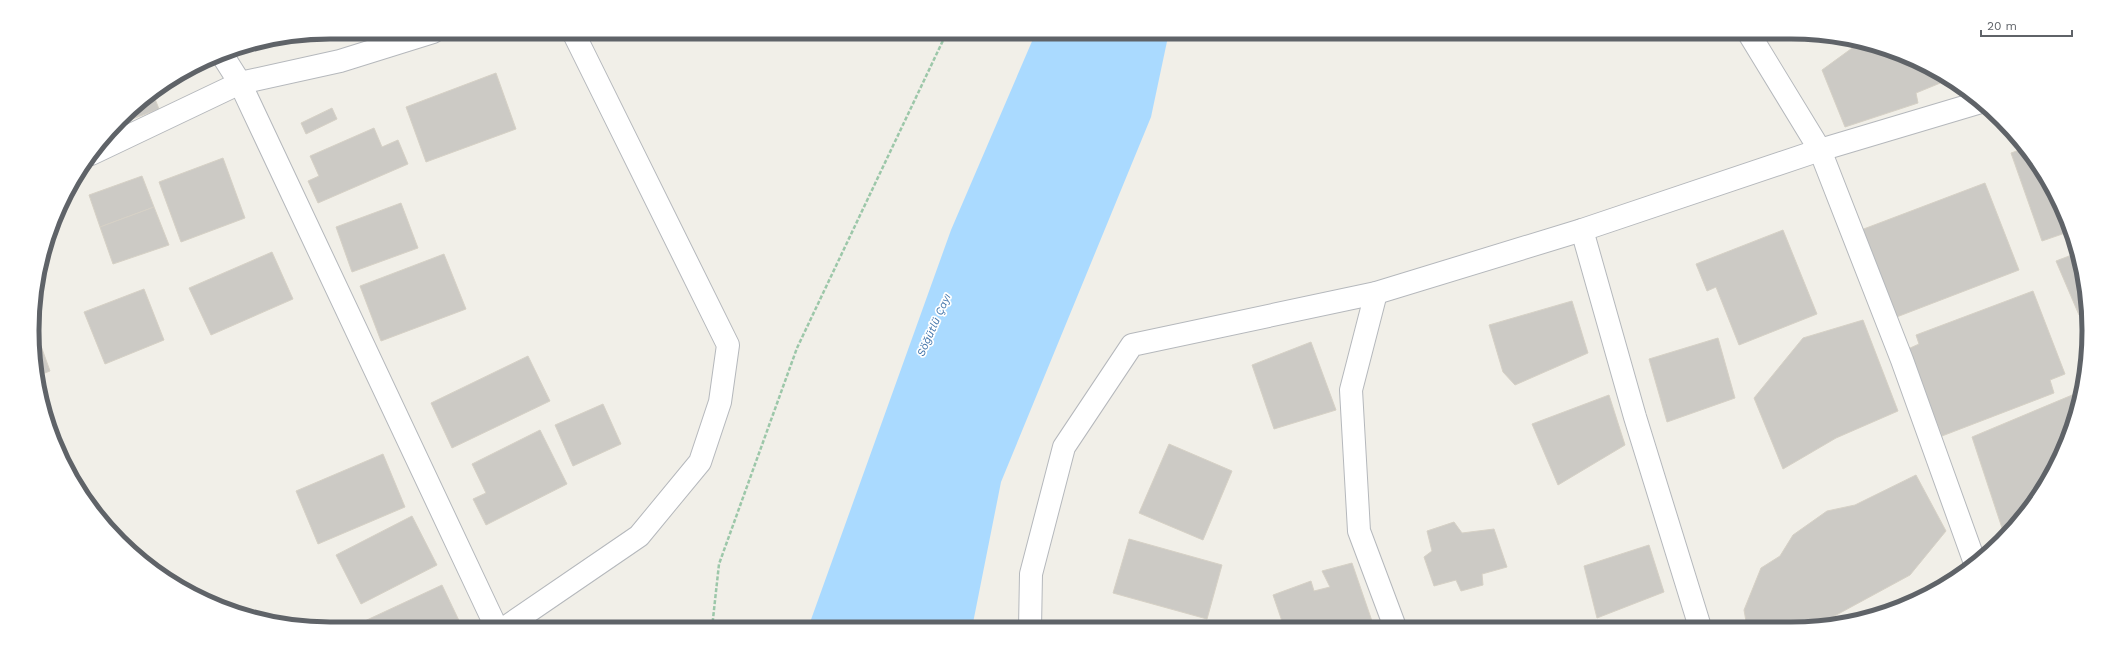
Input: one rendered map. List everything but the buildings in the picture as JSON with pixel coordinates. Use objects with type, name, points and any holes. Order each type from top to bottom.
[{"type":"street","points":[[103,148],[240,83],[340,61],[411,39]]},
{"type":"street","points":[[513,622],[639,536],[700,462],[720,402],[728,345],[576,39]]},
{"type":"street","points":[[1752,39],[1820,150],[1902,360],[1973,558]]},
{"type":"street","points":[[225,59],[240,83],[494,622]]},
{"type":"street","points":[[1030,622],[1031,574],[1064,447],[1132,346],[1376,293],[1582,230],[1820,150],[1974,104]]},
{"type":"street","points":[[1582,230],[1635,417],[1698,622]]},
{"type":"street","points":[[1376,293],[1351,390],[1359,531],[1393,622]]},
{"type":"path","points":[[713,622],[718,564],[797,348],[944,39]]},
{"type":"water","name":"Söğütlü Çayı","points":[[1033,39],[1168,39],[1151,117],[1001,482],[973,622],[810,622],[951,230]]}]
